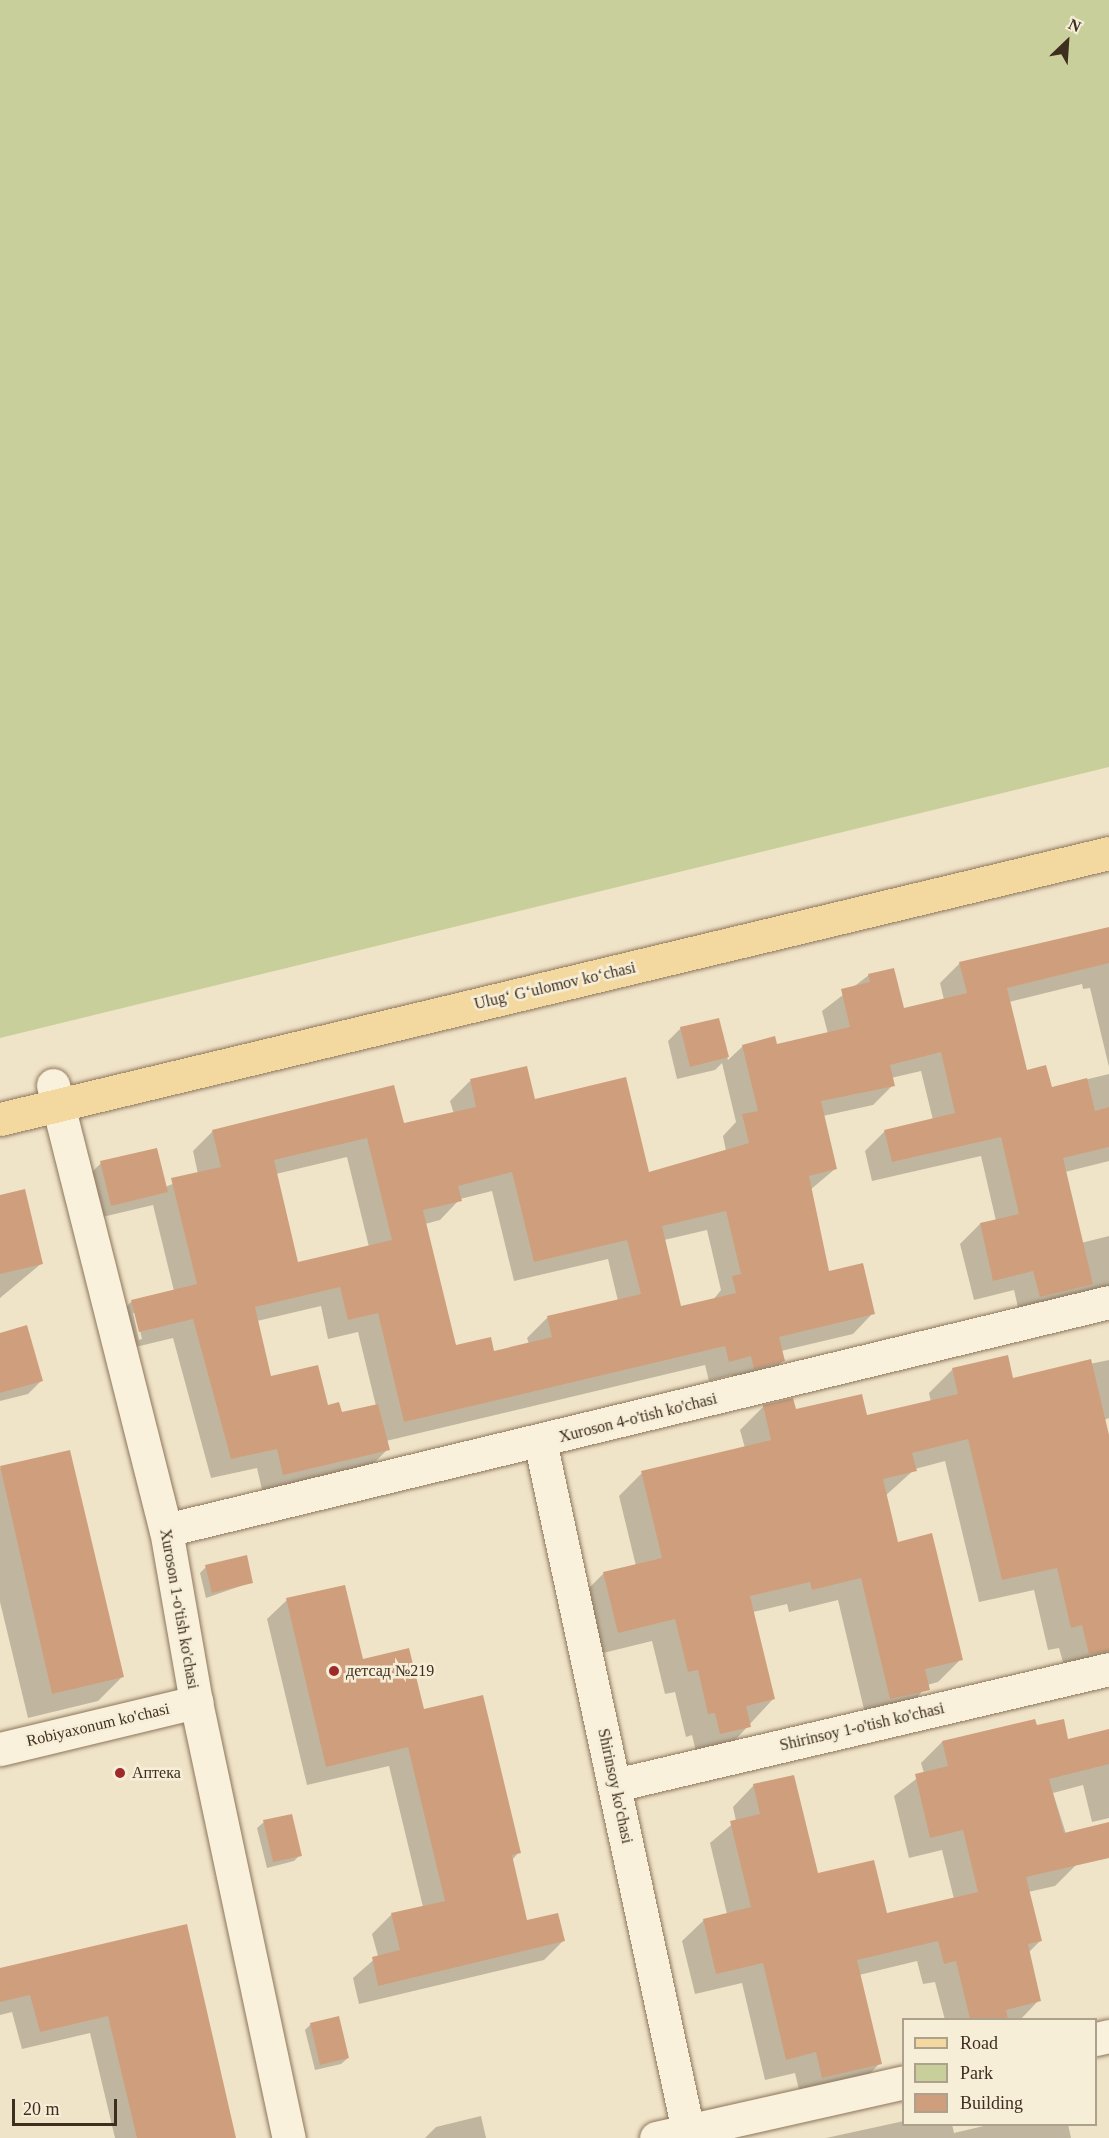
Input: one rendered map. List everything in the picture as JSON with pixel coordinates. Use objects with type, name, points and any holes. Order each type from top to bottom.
[{"type":"main road","name":"Ulugʻ Gʻulomov koʻchasi","points":[[0,1119],[55,1095],[1109,836]]},
{"type":"main road","name":"Ulugʻ Gʻulomov koʻchasi","points":[[0,1097],[55,1095],[1109,854]]},
{"type":"street","name":"Хuroson 1-o'tish ko'chasi","points":[[55,1095],[166,1530],[196,1702],[289,2138]]},
{"type":"street","name":"Xuroson 4-o'tish ko'chasi","points":[[166,1530],[540,1442],[1109,1302]]},
{"type":"street","name":"Shirinsoy ko'chasi","points":[[540,1442],[688,2131]]},
{"type":"street","name":"Shirinsoy 1-o'tish ko'chasi","points":[[615,1785],[1109,1669]]},
{"type":"street","name":"Robiyaxonum ko'chasi","points":[[0,1749],[196,1702]]},
{"type":"street","points":[[657,2138],[902,2082]]},
{"type":"green space","points":[[0,0],[1109,0],[1109,767],[0,1038]]},
{"type":"building","points":[[1109,927],[1109,963],[1007,988],[1027,1070],[1046,1065],[1052,1087],[1087,1078],[1095,1111],[1109,1107],[1109,1147],[1063,1158],[1093,1284],[1040,1297],[1033,1271],[993,1281],[980,1223],[1019,1214],[1001,1137],[892,1162],[884,1130],[955,1113],[941,1052],[890,1065],[895,1086],[821,1101],[837,1169],[809,1176],[829,1271],[863,1263],[875,1314],[779,1337],[785,1361],[754,1369],[751,1356],[729,1362],[725,1346],[404,1422],[378,1313],[348,1320],[340,1287],[255,1307],[271,1376],[318,1365],[328,1405],[339,1402],[342,1412],[378,1404],[390,1450],[283,1475],[277,1449],[231,1459],[193,1319],[139,1332],[131,1300],[197,1284],[171,1178],[221,1167],[212,1130],[394,1085],[404,1123],[476,1107],[470,1079],[527,1066],[535,1099],[626,1077],[649,1172],[749,1143],[742,1114],[758,1111],[742,1045],[775,1036],[777,1044],[850,1027],[841,989],[870,982],[868,974],[894,968],[904,1008],[967,993],[959,962]],"holes":[[[367,1138],[392,1240],[298,1262],[274,1160]],[[512,1172],[534,1262],[627,1240],[641,1294],[547,1316],[552,1337],[494,1351],[491,1337],[456,1345],[423,1210],[462,1201],[458,1186]],[[726,1211],[741,1274],[732,1276],[736,1293],[681,1306],[662,1226]]]},
{"type":"building","points":[[719,1018],[729,1057],[690,1067],[680,1027]]},
{"type":"building","points":[[157,1148],[168,1192],[111,1206],[100,1161]]},
{"type":"building","points":[[25,1189],[43,1264],[0,1274],[0,1195]]},
{"type":"building","points":[[27,1325],[43,1381],[0,1393],[0,1333]]},
{"type":"building","points":[[1008,1355],[1013,1378],[1091,1359],[1109,1435],[1109,1651],[1089,1654],[1082,1625],[1071,1628],[1057,1568],[1002,1580],[968,1439],[912,1453],[917,1471],[883,1479],[898,1542],[932,1533],[963,1660],[925,1669],[930,1690],[890,1699],[861,1578],[812,1590],[810,1582],[750,1596],[775,1699],[746,1706],[751,1727],[720,1734],[715,1713],[708,1714],[698,1670],[688,1672],[675,1619],[618,1633],[603,1572],[662,1558],[641,1471],[771,1440],[763,1405],[793,1398],[796,1409],[862,1394],[867,1415],[958,1394],[952,1368]]},
{"type":"building","points":[[70,1450],[124,1677],[52,1694],[0,1466]]},
{"type":"building","points":[[247,1555],[253,1583],[212,1593],[205,1565]]},
{"type":"building","points":[[345,1585],[363,1659],[409,1648],[424,1709],[483,1695],[521,1853],[512,1855],[527,1920],[558,1913],[565,1941],[378,1986],[372,1957],[400,1950],[391,1913],[445,1901],[408,1747],[326,1767],[286,1598]]},
{"type":"building","points":[[1035,1719],[1037,1725],[1064,1719],[1068,1739],[1109,1729],[1109,1764],[1049,1779],[1064,1833],[1109,1822],[1109,1858],[1026,1877],[1042,1941],[1028,1944],[1041,2001],[1006,2010],[1008,2018],[970,2018],[956,1961],[944,1964],[938,1941],[857,1960],[882,2064],[822,2078],[816,2052],[786,2060],[763,1963],[716,1974],[703,1919],[751,1907],[730,1821],[760,1814],[753,1784],[794,1775],[818,1873],[874,1860],[887,1913],[978,1892],[963,1830],[930,1838],[915,1774],[948,1766],[942,1741]]},
{"type":"building","points":[[292,1814],[302,1856],[273,1862],[263,1820]]},
{"type":"building","points":[[187,1924],[236,2138],[137,2138],[108,2016],[40,2032],[30,1995],[0,2002],[0,1968]]},
{"type":"building","points":[[339,2016],[349,2058],[320,2065],[310,2023]]},
{"type":"place","name":"детсад №219","points":[[334,1671]]},
{"type":"place","name":"Аптека","points":[[120,1773]]}]
